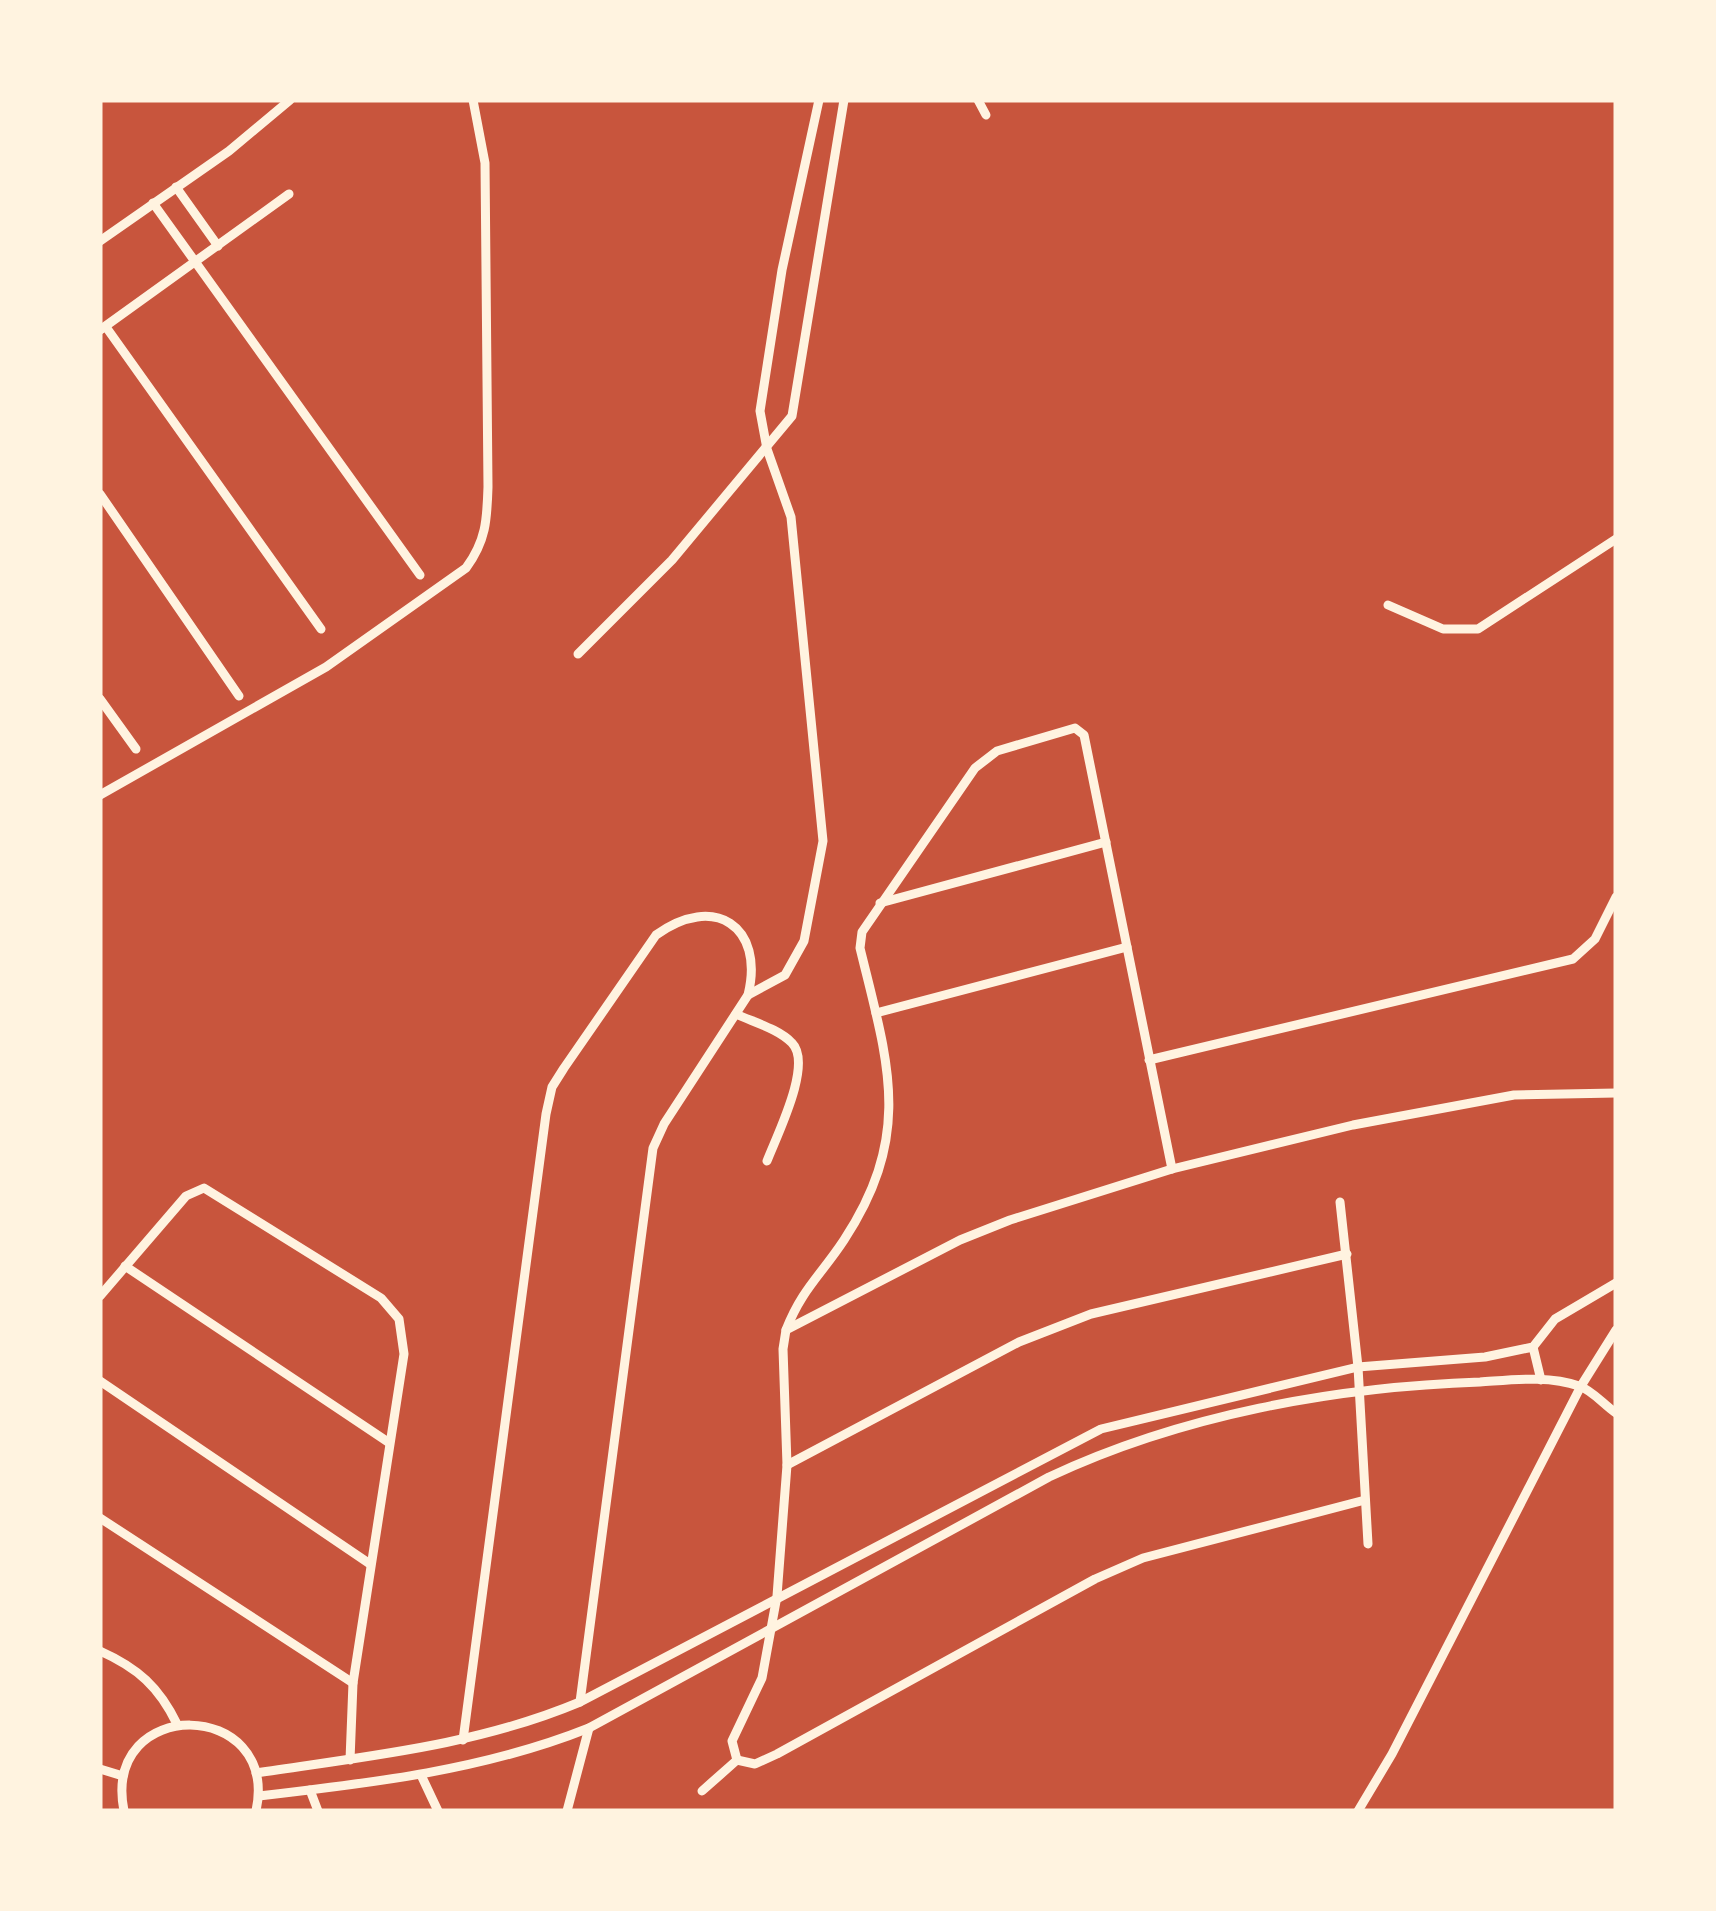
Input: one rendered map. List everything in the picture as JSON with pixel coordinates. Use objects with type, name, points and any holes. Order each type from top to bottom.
[{"type":"street","points":[[100,241],[290,100]]},
{"type":"street","points":[[100,795],[326,667],[466,568],[480,548],[486,530],[488,487],[485,163],[473,100]]},
{"type":"street","points":[[748,995],[785,975],[804,942],[822,841],[791,516],[767,449],[760,411],[819,100]]},
{"type":"street","points":[[578,654],[672,560],[792,416],[844,100]]},
{"type":"street","points":[[978,100],[986,115]]},
{"type":"street","points":[[176,187],[218,246]]},
{"type":"street","points":[[288,194],[103,328],[321,629]]},
{"type":"street","points":[[154,203],[420,575]]},
{"type":"street","points":[[100,494],[239,696]]},
{"type":"street","points":[[1388,604],[1443,629],[1478,629],[1616,538]]},
{"type":"street","points":[[100,699],[136,750]]},
{"type":"street","points":[[736,1760],[732,1741],[762,1678],[778,1596],[788,1465],[786,1330],[800,1295],[844,1240],[884,1162],[890,1072],[860,948],[862,932],[985,758],[1075,728],[1084,735],[1172,1169]]},
{"type":"street","points":[[880,904],[1106,842]]},
{"type":"street","points":[[1149,1060],[1573,958],[1596,939],[1616,897]]},
{"type":"street","points":[[463,1740],[552,1087],[656,936],[679,918],[699,913],[718,916],[734,927],[752,960],[748,995],[664,1124],[654,1148],[580,1702]]},
{"type":"street","points":[[876,1013],[1127,947]]},
{"type":"street","points":[[736,1014],[790,1040],[799,1052],[798,1077],[767,1160]]},
{"type":"street","points":[[786,1330],[960,1240],[1010,1220],[1172,1169],[1353,1126],[1514,1095],[1616,1093]]},
{"type":"street","points":[[100,1296],[186,1196],[204,1188],[380,1298],[399,1319],[404,1333],[353,1683],[350,1760]]},
{"type":"street","points":[[1340,1202],[1360,1389],[1368,1544]]},
{"type":"street","points":[[788,1465],[1019,1342],[1090,1314],[1347,1254]]},
{"type":"street","points":[[125,1266],[388,1442]]},
{"type":"street","points":[[256,1773],[350,1760],[522,1726],[580,1702],[1101,1429],[1358,1367],[1485,1357],[1533,1347],[1556,1320],[1616,1283]]},
{"type":"street","points":[[1358,1811],[1581,1386],[1616,1330]]},
{"type":"street","points":[[1533,1347],[1540,1380]]},
{"type":"street","points":[[259,1796],[421,1774],[533,1750],[589,1728],[1048,1477],[1116,1446],[1360,1389],[1540,1380],[1581,1386],[1616,1413]]},
{"type":"street","points":[[100,1381],[370,1564]]},
{"type":"street","points":[[736,1760],[755,1764],[778,1754],[1095,1580],[1143,1558],[1365,1500]]},
{"type":"street","points":[[100,1518],[353,1683]]},
{"type":"street","points":[[100,1530],[123,1535]]},
{"type":"street","points":[[100,1651],[141,1672],[164,1696],[177,1724]]},
{"type":"street","points":[[124,1811],[123,1776],[142,1742],[177,1724],[206,1725],[232,1738],[256,1773],[256,1811]]},
{"type":"street","points":[[567,1811],[589,1728]]},
{"type":"street","points":[[702,1791],[736,1760]]},
{"type":"street","points":[[100,1769],[123,1776]]},
{"type":"street","points":[[421,1774],[438,1811]]},
{"type":"street","points":[[310,1790],[318,1811]]}]
